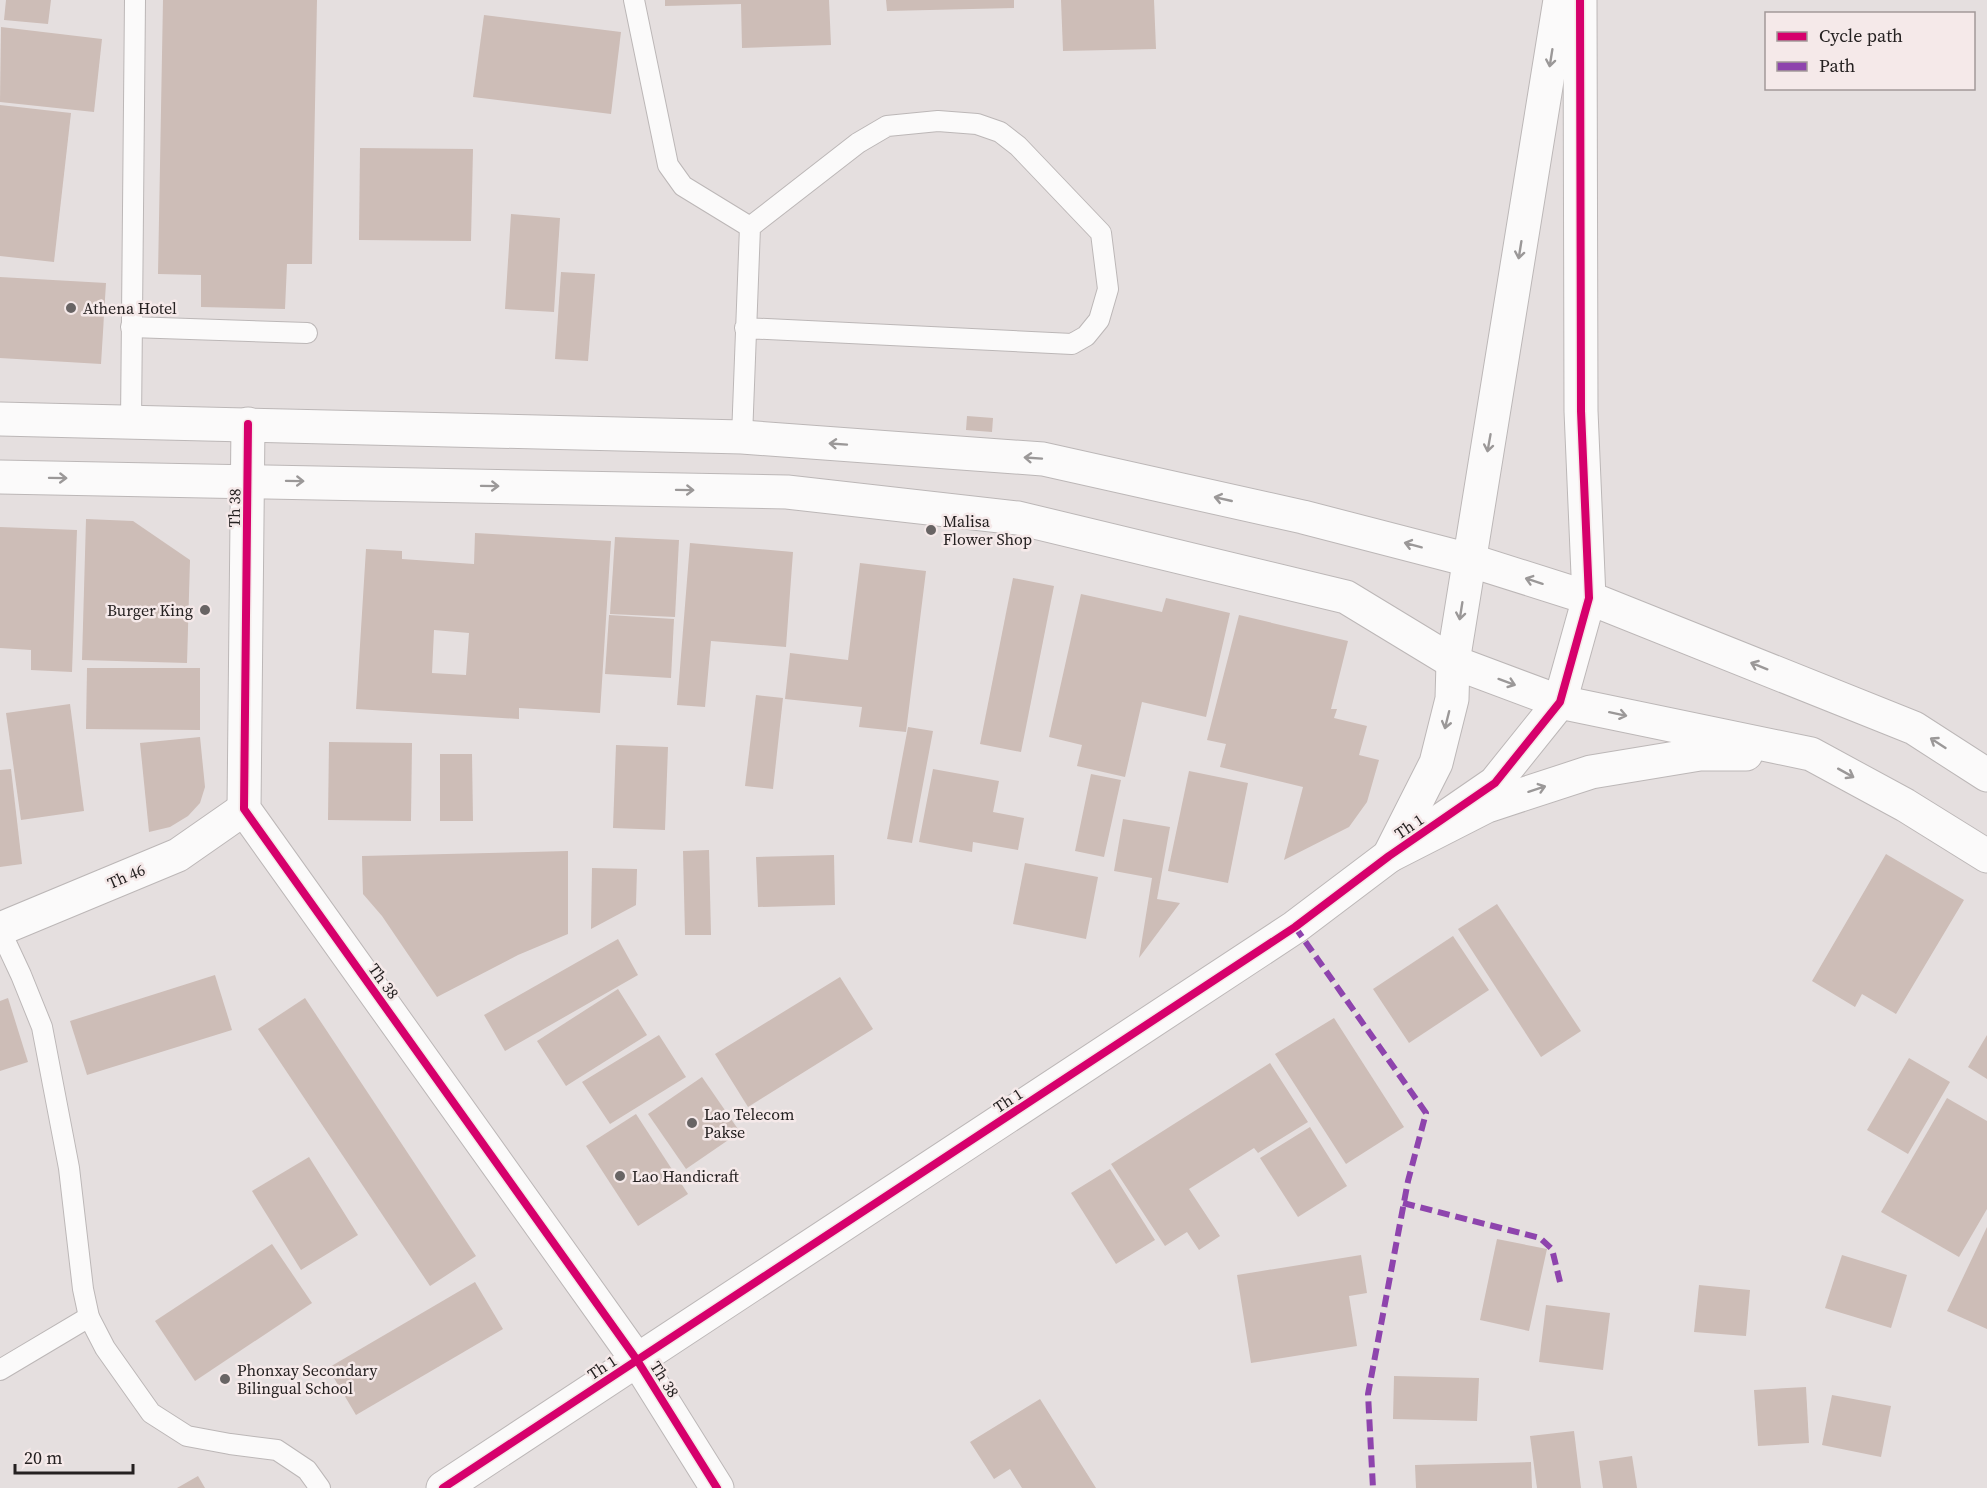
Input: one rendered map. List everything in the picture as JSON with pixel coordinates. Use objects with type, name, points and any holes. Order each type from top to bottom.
[{"type":"main road","name":"Th 1","points":[[1389,856],[1436,763],[1452,699],[1453,662],[1560,0]]},
{"type":"main road","points":[[1560,702],[1589,598],[1581,411],[1580,0]]},
{"type":"main road","points":[[0,419],[741,437],[1043,459],[1303,517],[1469,560],[1589,598],[1914,728],[1987,775]]},
{"type":"main road","name":"Th 38","points":[[248,424],[244,809],[638,1360],[717,1488]]},
{"type":"main road","points":[[0,477],[787,492],[1018,518],[1346,597],[1453,662],[1560,702],[1811,754],[1905,805],[1987,856]]},
{"type":"main road","name":"Th 1","points":[[443,1488],[1295,927],[1389,856],[1495,783],[1560,702]]},
{"type":"main road","points":[[1389,856],[1487,806],[1591,772],[1700,754],[1811,754]]},
{"type":"main road","name":"Th 46","points":[[0,930],[178,855],[244,809]]},
{"type":"lane","points":[[131,422],[135,0]]},
{"type":"lane","points":[[634,0],[668,165],[683,186],[750,226]]},
{"type":"lane","points":[[741,437],[745,328],[750,226],[858,143],[887,126],[938,121],[977,124],[1000,132],[1018,146],[1101,233],[1108,289],[1099,320],[1086,336],[1072,344],[745,328]]},
{"type":"lane","points":[[131,327],[307,333]]},
{"type":"lane","points":[[0,930],[42,1027],[69,1168],[76,1236],[89,1317],[105,1348],[151,1413],[187,1436],[277,1450],[307,1470],[320,1488]]},
{"type":"lane","points":[[0,1370],[89,1317]]},
{"type":"building","points":[[6,0],[51,0],[48,24],[4,20]]},
{"type":"building","points":[[163,0],[317,0],[312,264],[287,264],[285,309],[201,307],[201,275],[158,274]]},
{"type":"building","points":[[665,0],[829,0],[831,45],[742,48],[741,4],[665,6]]},
{"type":"building","points":[[886,0],[1014,0],[1014,8],[887,11]]},
{"type":"building","points":[[1061,0],[1154,0],[1156,49],[1063,51]]},
{"type":"building","points":[[484,15],[621,32],[611,114],[473,97]]},
{"type":"building","points":[[1,27],[102,39],[94,112],[0,102]]},
{"type":"building","points":[[0,105],[71,113],[54,262],[0,256]]},
{"type":"building","points":[[360,148],[473,149],[471,241],[359,240]]},
{"type":"building","points":[[511,214],[560,218],[554,312],[505,309]]},
{"type":"building","points":[[561,272],[595,274],[588,361],[555,359]]},
{"type":"building","points":[[0,277],[106,283],[101,364],[0,358]]},
{"type":"building","points":[[967,416],[993,418],[992,432],[966,430]]},
{"type":"building","points":[[86,519],[133,521],[190,560],[187,663],[82,660]]},
{"type":"building","points":[[0,527],[77,530],[72,672],[31,670],[31,650],[0,648]]},
{"type":"building","points":[[475,533],[611,541],[600,713],[519,708],[519,719],[356,709],[366,549],[402,551],[402,559],[474,564]],"holes":[[[434,630],[469,633],[466,675],[432,673]]]},
{"type":"building","points":[[615,537],[679,540],[675,617],[610,614]]},
{"type":"building","points":[[690,543],[793,552],[786,647],[711,641],[705,707],[677,705]]},
{"type":"building","points":[[860,563],[926,571],[906,732],[859,727],[862,707],[785,699],[790,653],[848,660]]},
{"type":"building","points":[[1013,578],[1054,586],[1021,752],[980,744]]},
{"type":"building","points":[[1081,594],[1162,612],[1166,598],[1230,613],[1206,717],[1142,702],[1125,777],[1077,766],[1082,745],[1049,737]]},
{"type":"building","points":[[609,615],[674,619],[671,678],[605,674]]},
{"type":"building","points":[[1239,615],[1348,641],[1331,709],[1337,709],[1334,718],[1367,726],[1359,755],[1379,760],[1367,802],[1349,827],[1284,860],[1303,787],[1220,767],[1226,744],[1207,740]]},
{"type":"building","points":[[87,668],[200,668],[200,730],[86,729]]},
{"type":"building","points":[[756,695],[783,698],[773,789],[745,786]]},
{"type":"building","points":[[70,704],[84,811],[21,820],[6,713]]},
{"type":"building","points":[[908,727],[933,731],[912,843],[887,839]]},
{"type":"building","points":[[200,737],[205,787],[200,803],[188,816],[170,827],[149,832],[140,743]]},
{"type":"building","points":[[329,742],[412,743],[411,821],[328,820]]},
{"type":"building","points":[[616,745],[668,747],[665,830],[613,828]]},
{"type":"building","points":[[440,754],[472,754],[473,821],[440,821]]},
{"type":"building","points":[[11,769],[22,864],[0,867],[0,770]]},
{"type":"building","points":[[933,769],[999,781],[993,812],[1024,818],[1018,850],[973,842],[972,852],[919,842]]},
{"type":"building","points":[[1189,771],[1248,783],[1228,883],[1168,871]]},
{"type":"building","points":[[1091,774],[1121,780],[1104,857],[1075,851]]},
{"type":"building","points":[[1123,819],[1170,827],[1157,899],[1180,903],[1139,958],[1152,878],[1114,871]]},
{"type":"building","points":[[709,850],[711,935],[685,935],[683,851]]},
{"type":"building","points":[[568,851],[568,934],[518,955],[437,997],[382,916],[363,894],[362,856]]},
{"type":"building","points":[[1886,854],[1964,900],[1896,1014],[1862,994],[1855,1007],[1812,981]]},
{"type":"building","points":[[834,855],[835,905],[758,907],[756,857]]},
{"type":"building","points":[[1025,863],[1098,877],[1086,939],[1013,924]]},
{"type":"building","points":[[592,868],[637,869],[636,905],[591,929]]},
{"type":"building","points":[[1497,904],[1581,1031],[1541,1057],[1458,929]]},
{"type":"building","points":[[1453,936],[1489,990],[1409,1043],[1373,989]]},
{"type":"building","points":[[618,939],[638,975],[505,1051],[484,1015]]},
{"type":"building","points":[[215,975],[232,1030],[87,1075],[70,1021]]},
{"type":"building","points":[[840,977],[873,1029],[748,1107],[715,1054]]},
{"type":"building","points":[[618,989],[647,1035],[566,1086],[537,1041]]},
{"type":"building","points":[[8,998],[28,1062],[0,1071],[0,1001]]},
{"type":"building","points":[[305,998],[476,1256],[430,1286],[258,1029]]},
{"type":"building","points":[[1334,1018],[1404,1127],[1346,1164],[1275,1054]]},
{"type":"building","points":[[659,1035],[686,1077],[610,1124],[582,1082]]},
{"type":"building","points":[[1987,1035],[1987,1079],[1968,1067]]},
{"type":"building","points":[[1909,1058],[1950,1082],[1908,1154],[1867,1130]]},
{"type":"building","points":[[1270,1063],[1308,1122],[1258,1153],[1254,1148],[1189,1189],[1220,1236],[1199,1250],[1187,1232],[1165,1246],[1111,1164]]},
{"type":"building","points":[[702,1077],[740,1132],[686,1169],[648,1114]]},
{"type":"building","points":[[1947,1098],[1987,1121],[1987,1209],[1959,1257],[1881,1212]]},
{"type":"building","points":[[636,1114],[688,1194],[638,1226],[586,1146]]},
{"type":"building","points":[[1310,1127],[1347,1186],[1298,1217],[1260,1158]]},
{"type":"building","points":[[309,1157],[358,1235],[301,1270],[252,1191]]},
{"type":"building","points":[[1110,1169],[1155,1240],[1116,1264],[1071,1193]]},
{"type":"building","points":[[1987,1227],[1987,1329],[1947,1311]]},
{"type":"building","points":[[1497,1239],[1547,1249],[1529,1331],[1480,1320]]},
{"type":"building","points":[[272,1244],[312,1303],[195,1381],[155,1321]]},
{"type":"building","points":[[1361,1255],[1367,1293],[1349,1296],[1357,1346],[1251,1363],[1237,1275]]},
{"type":"building","points":[[1842,1255],[1907,1275],[1891,1328],[1825,1308]]},
{"type":"building","points":[[475,1282],[503,1329],[356,1415],[328,1368]]},
{"type":"building","points":[[1699,1285],[1750,1290],[1746,1336],[1694,1332]]},
{"type":"building","points":[[1546,1305],[1610,1313],[1603,1370],[1539,1362]]},
{"type":"building","points":[[1394,1376],[1479,1378],[1477,1421],[1393,1419]]},
{"type":"building","points":[[1806,1387],[1809,1443],[1758,1446],[1754,1390]]},
{"type":"building","points":[[1832,1395],[1891,1406],[1881,1457],[1822,1445]]},
{"type":"building","points":[[1040,1399],[1096,1488],[1022,1488],[1010,1469],[994,1479],[970,1442]]},
{"type":"building","points":[[1574,1431],[1581,1488],[1537,1488],[1530,1436]]},
{"type":"building","points":[[1632,1456],[1637,1488],[1603,1488],[1599,1461]]},
{"type":"building","points":[[1531,1462],[1532,1488],[1416,1488],[1415,1465]]},
{"type":"building","points":[[198,1476],[205,1488],[177,1488]]},
{"type":"marked path","points":[[1295,927],[1426,1113],[1408,1181],[1368,1394],[1373,1488]]},
{"type":"marked path","points":[[1403,1203],[1540,1238],[1552,1249],[1560,1282]]},
{"type":"cycle path","points":[[443,1488],[1295,927],[1389,856],[1495,783],[1560,702],[1589,598],[1581,411],[1580,0]]},
{"type":"cycle path","points":[[248,424],[244,809],[637,1360],[717,1488]]},
{"type":"place","name":"Athena Hotel","points":[[71,308]]},
{"type":"place","name":"Malisa Flower Shop","points":[[931,530]]},
{"type":"place","name":"Burger King","points":[[205,610]]},
{"type":"place","name":"Lao Telecom Pakse","points":[[692,1123]]},
{"type":"place","name":"Lao Handicraft","points":[[620,1176]]},
{"type":"place","name":"Phonxay Secondary Bilingual School","points":[[225,1379]]}]
